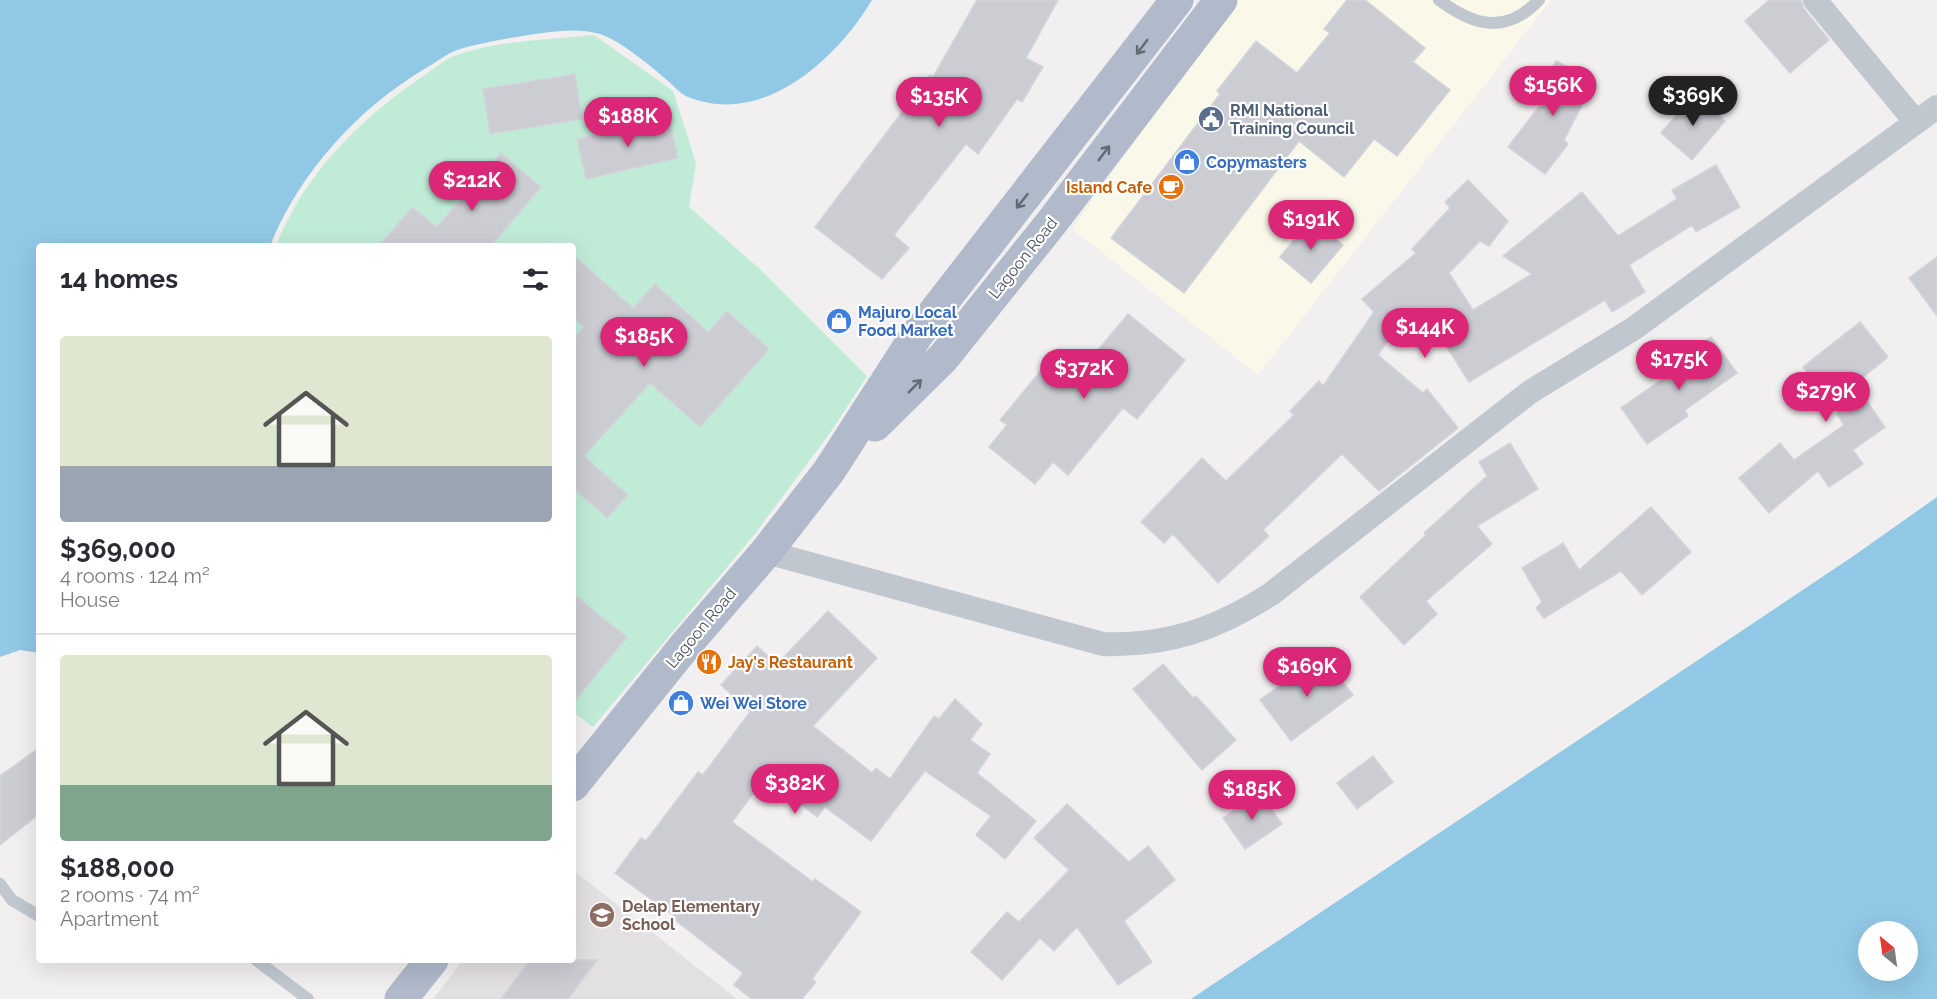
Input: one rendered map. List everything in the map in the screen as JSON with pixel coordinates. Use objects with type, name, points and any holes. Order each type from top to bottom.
[{"type":"main road","name":"Lagoon Road","points":[[576,781],[684,647],[766,552],[829,471],[916,336],[1177,0]]},
{"type":"main road","name":"Lagoon Road","points":[[829,471],[943,358],[1052,222],[1221,0]]},
{"type":"main road","points":[[401,999],[430,963]]},
{"type":"street","points":[[1815,0],[1915,122]]},
{"type":"street","points":[[766,552],[1103,644],[1156,642],[1197,633],[1236,616],[1271,594],[1530,392],[1633,329],[1937,107]]},
{"type":"lane","points":[[1440,0],[1455,12],[1482,24],[1506,22],[1526,14],[1539,0]]},
{"type":"lane","points":[[0,884],[12,900],[36,914]]},
{"type":"lane","points":[[260,963],[308,999]]},
{"type":"shaded area","points":[[1235,0],[1551,0],[1258,375],[1072,229]]},
{"type":"shaded area","name":"Delap Elementary School","points":[[576,872],[737,999],[433,999],[461,963],[576,963]]},
{"type":"green space","points":[[594,35],[673,91],[696,163],[689,207],[761,270],[867,376],[830,433],[754,535],[593,727],[576,714],[576,243],[277,243],[287,220],[317,173],[354,132],[396,95],[454,56],[523,41]]},
{"type":"water","points":[[0,0],[872,0],[839,45],[818,65],[795,82],[770,95],[743,103],[716,104],[688,97],[625,47],[607,37],[591,32],[573,30],[546,33],[457,50],[401,84],[354,123],[314,168],[282,219],[271,243],[36,243],[36,653],[20,650],[0,657]]},
{"type":"water","points":[[1937,497],[1937,999],[1191,999],[1852,557]]},
{"type":"building","points":[[977,0],[1058,0],[1026,58],[1043,67],[1022,102],[1017,99],[978,154],[966,144],[894,235],[909,248],[882,279],[815,227],[930,75],[933,77]]},
{"type":"building","points":[[1347,0],[1365,0],[1425,48],[1413,62],[1450,90],[1397,156],[1374,139],[1344,177],[1299,141],[1184,293],[1111,238],[1220,94],[1217,91],[1256,41],[1297,73],[1330,33],[1324,29]]},
{"type":"building","points":[[1769,0],[1801,0],[1804,9],[1829,40],[1790,73],[1745,21]]},
{"type":"building","points":[[1556,61],[1595,80],[1564,140],[1568,144],[1545,174],[1508,147],[1541,104],[1534,101]]},
{"type":"building","points":[[575,74],[582,119],[490,134],[483,89]]},
{"type":"building","points":[[1694,95],[1725,121],[1692,160],[1661,133]]},
{"type":"building","points":[[669,118],[678,158],[586,179],[577,139]]},
{"type":"building","points":[[501,153],[541,187],[494,243],[382,243],[412,207],[437,227]]},
{"type":"building","points":[[1716,165],[1740,207],[1696,232],[1692,225],[1629,265],[1645,292],[1612,312],[1605,300],[1469,382],[1422,308],[1394,332],[1378,355],[1423,393],[1427,389],[1458,428],[1379,491],[1342,454],[1263,530],[1269,536],[1218,583],[1173,534],[1164,543],[1141,522],[1202,458],[1226,481],[1294,415],[1290,411],[1319,381],[1323,386],[1374,312],[1362,299],[1416,253],[1412,249],[1450,208],[1445,202],[1468,180],[1508,221],[1489,246],[1480,241],[1449,273],[1473,310],[1532,274],[1503,256],[1582,192],[1618,236],[1677,199],[1672,190]]},
{"type":"building","points":[[1311,219],[1343,245],[1311,283],[1280,257]]},
{"type":"building","points":[[1937,257],[1937,316],[1909,278]]},
{"type":"building","points":[[576,258],[633,308],[655,284],[708,332],[727,311],[769,349],[700,427],[650,383],[584,456],[628,495],[607,518],[576,491],[576,336],[584,327],[576,320]]},
{"type":"building","points":[[1128,314],[1185,360],[1137,419],[1123,408],[1068,475],[1053,462],[1035,484],[989,447],[1007,425],[1000,420],[1059,349],[1083,368]]},
{"type":"building","points":[[1860,322],[1888,357],[1855,384],[1885,427],[1853,450],[1863,464],[1829,487],[1818,471],[1769,513],[1739,478],[1780,443],[1794,460],[1844,425],[1837,414],[1839,413],[1803,367]]},
{"type":"building","points":[[1711,337],[1737,373],[1685,410],[1688,416],[1647,444],[1621,408],[1678,368],[1674,363]]},
{"type":"building","points":[[1510,443],[1538,489],[1477,526],[1492,544],[1426,601],[1437,614],[1404,645],[1360,597],[1426,535],[1424,533],[1487,476],[1479,462]]},
{"type":"building","points":[[1651,507],[1691,552],[1642,595],[1621,571],[1544,618],[1536,608],[1542,602],[1522,568],[1563,543],[1579,570]]},
{"type":"building","points":[[576,596],[627,637],[576,699]]},
{"type":"building","points":[[828,611],[877,658],[813,726],[872,773],[876,768],[890,779],[934,716],[939,719],[955,699],[982,724],[970,740],[990,754],[977,773],[1036,821],[1005,859],[976,835],[991,816],[925,771],[871,841],[825,807],[817,817],[766,776],[732,822],[813,882],[815,879],[861,912],[812,979],[816,982],[802,999],[752,999],[734,985],[743,973],[675,920],[677,918],[615,873],[641,838],[646,841],[698,772],[703,775],[750,712],[721,685],[757,646],[777,664]]},
{"type":"building","points":[[1322,654],[1353,695],[1291,741],[1260,700]]},
{"type":"building","points":[[1163,664],[1193,698],[1196,696],[1236,740],[1202,770],[1133,689]]},
{"type":"building","points":[[36,750],[36,816],[0,845],[0,776]]},
{"type":"building","points":[[1373,756],[1393,782],[1357,809],[1337,783]]},
{"type":"building","points":[[1259,792],[1282,824],[1245,849],[1223,818]]},
{"type":"building","points":[[1067,804],[1129,862],[1148,846],[1175,880],[1124,921],[1152,962],[1118,985],[1077,927],[1054,951],[1040,938],[1002,980],[971,952],[1007,912],[1019,922],[1069,870],[1034,838]]},
{"type":"building","points":[[576,960],[597,960],[568,999],[501,999],[528,963],[576,963]]},
{"type":"place","name":"RMI National Training Council","points":[[1211,119]]},
{"type":"place","name":"Copymasters","points":[[1187,162]]},
{"type":"place","name":"Island Cafe","points":[[1171,187]]},
{"type":"place","name":"Majuro Local Food Market","points":[[839,321]]},
{"type":"place","name":"Jay's Restaurant","points":[[709,662]]},
{"type":"place","name":"Wei Wei Store","points":[[681,703]]},
{"type":"place","name":"Delap Elementary School","points":[[602,915]]}]
